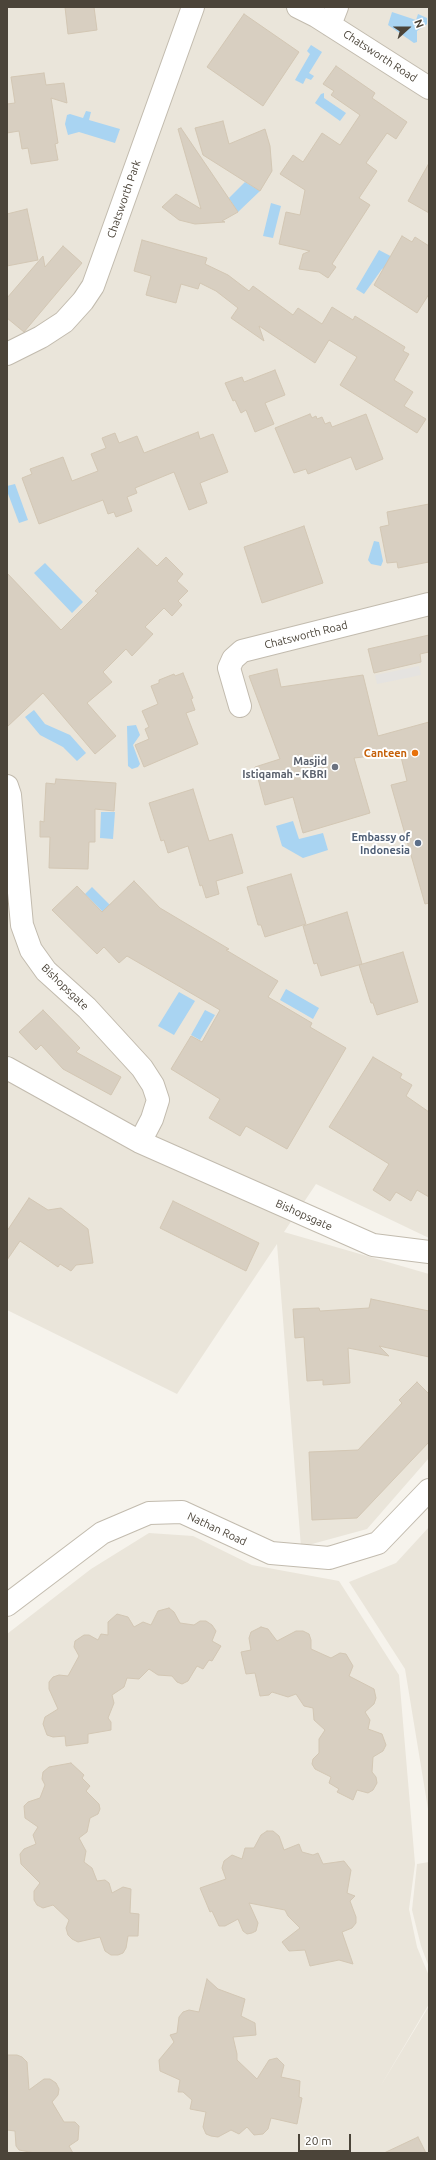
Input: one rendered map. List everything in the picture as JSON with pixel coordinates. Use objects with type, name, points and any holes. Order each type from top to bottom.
[{"type":"street","name":"Chatsworth Park","points":[[7,354],[41,337],[60,325],[83,301],[93,286],[193,7]]},
{"type":"street","name":"Chatsworth Road","points":[[298,7],[334,16],[429,88]]},
{"type":"street","name":"Chatsworth Road","points":[[240,706],[229,668],[233,659],[242,651],[429,604]]},
{"type":"street","name":"Bishopsgate","points":[[7,786],[10,795],[22,925],[31,950],[46,971],[87,1008],[142,1068],[153,1085],[158,1100],[152,1119],[140,1142]]},
{"type":"street","name":"Bishopsgate","points":[[7,1068],[140,1142],[373,1245],[429,1252]]},
{"type":"street","name":"Nathan Road","points":[[7,1605],[102,1533],[148,1513],[182,1512],[271,1553],[329,1558],[378,1543],[429,1490]]},
{"type":"shaded area","points":[[7,7],[429,7],[429,1238],[316,1184],[284,1232],[429,1274],[429,1458],[367,1529],[301,1547],[277,1244],[177,1394],[7,1310]]},
{"type":"shaded area","points":[[419,666],[421,675],[377,684],[375,675]]},
{"type":"shaded area","points":[[429,1527],[429,1815],[405,1669],[349,1582],[396,1563]]},
{"type":"shaded area","points":[[149,1533],[193,1536],[252,1565],[339,1581],[399,1675],[415,1864],[409,1909],[417,1947],[429,1976],[429,2004],[380,2087],[429,2006],[429,2153],[7,2153],[7,1634],[91,1569]]},
{"type":"shaded area","points":[[429,1862],[429,1967],[421,1946],[412,1910],[417,1864]]},
{"type":"water","points":[[392,12],[416,20],[418,14],[427,18],[427,24],[417,31],[417,42],[414,43],[388,25]]},
{"type":"water","points":[[311,45],[322,52],[309,73],[314,76],[311,80],[306,78],[303,84],[295,80],[310,54],[307,51]]},
{"type":"water","points":[[324,93],[324,98],[346,113],[340,121],[315,103],[321,94]]},
{"type":"water","points":[[86,111],[91,112],[89,120],[120,129],[115,143],[79,132],[68,135],[65,124],[67,115],[70,114],[83,118]]},
{"type":"water","points":[[245,182],[260,191],[238,212],[229,198]]},
{"type":"water","points":[[271,203],[281,206],[273,238],[263,236]]},
{"type":"water","points":[[379,250],[400,261],[382,269],[364,294],[356,289]]},
{"type":"water","points":[[15,484],[28,520],[19,523],[7,491],[7,486]]},
{"type":"water","points":[[374,541],[379,542],[383,561],[381,566],[371,564],[368,560]]},
{"type":"water","points":[[45,563],[83,602],[72,613],[34,573]]},
{"type":"water","points":[[34,710],[45,724],[70,735],[86,753],[77,761],[63,747],[40,735],[25,717]]},
{"type":"water","points":[[136,725],[140,735],[133,745],[140,764],[138,767],[132,769],[128,766],[127,726]]},
{"type":"water","points":[[101,812],[115,812],[113,839],[100,838]]},
{"type":"water","points":[[293,821],[299,839],[323,833],[328,850],[303,858],[282,846],[276,826]]},
{"type":"water","points":[[92,887],[119,914],[112,921],[85,894]]},
{"type":"water","points":[[286,989],[319,1008],[313,1019],[280,1000]]},
{"type":"water","points":[[179,992],[195,1001],[174,1035],[158,1026]]},
{"type":"water","points":[[205,1010],[215,1015],[200,1040],[191,1035]]},
{"type":"building","points":[[65,7],[94,7],[97,30],[68,34]]},
{"type":"building","points":[[244,14],[299,52],[263,106],[207,67]]},
{"type":"building","points":[[336,66],[375,93],[372,98],[407,122],[396,139],[387,133],[366,163],[377,171],[359,198],[370,205],[332,264],[336,267],[328,278],[319,272],[299,269],[303,254],[310,251],[279,244],[286,212],[300,215],[305,190],[280,174],[293,155],[303,162],[322,133],[340,145],[360,115],[331,95],[334,91],[323,84]]},
{"type":"building","points":[[44,73],[46,85],[64,83],[67,103],[51,98],[58,143],[55,144],[58,160],[31,164],[28,148],[22,149],[19,131],[7,133],[7,104],[15,103],[11,77]]},
{"type":"building","points":[[223,121],[229,144],[265,129],[270,146],[272,171],[260,191],[203,155],[195,128]]},
{"type":"building","points":[[181,128],[238,212],[222,221],[225,222],[195,224],[179,220],[162,207],[176,194],[201,209],[178,129]]},
{"type":"building","points":[[429,163],[429,213],[408,201]]},
{"type":"building","points":[[27,209],[38,260],[7,266],[7,214]]},
{"type":"building","points":[[402,236],[412,242],[415,237],[429,246],[429,294],[417,313],[374,285]]},
{"type":"building","points":[[142,240],[207,258],[205,264],[228,275],[249,291],[253,286],[293,315],[298,308],[322,324],[332,307],[353,320],[355,316],[405,347],[403,351],[409,354],[394,380],[413,392],[404,406],[426,419],[417,433],[340,385],[357,357],[329,340],[315,363],[259,326],[264,341],[231,318],[238,308],[216,291],[200,283],[198,289],[181,284],[176,303],[146,295],[151,276],[134,271]]},
{"type":"building","points":[[63,246],[82,263],[24,332],[7,318],[7,298],[43,256],[45,267]]},
{"type":"building","points":[[275,370],[285,395],[265,403],[274,424],[255,432],[246,410],[241,413],[235,400],[233,401],[225,383],[242,377],[244,382]]},
{"type":"building","points":[[310,414],[312,418],[316,416],[317,419],[322,417],[325,424],[330,422],[332,427],[366,414],[383,459],[356,470],[351,457],[308,474],[306,469],[294,473],[275,428]]},
{"type":"building","points":[[198,432],[200,439],[213,434],[228,472],[200,483],[207,503],[189,510],[174,472],[135,488],[137,493],[127,497],[132,511],[116,517],[114,512],[108,514],[103,500],[39,524],[22,478],[32,474],[30,469],[63,457],[72,481],[98,471],[91,454],[106,448],[102,438],[115,433],[119,443],[137,436],[144,453]]},
{"type":"building","points":[[429,504],[429,562],[398,568],[397,562],[387,563],[380,527],[389,525],[387,512]]},
{"type":"building","points":[[304,526],[323,583],[262,603],[244,547]]},
{"type":"building","points":[[138,548],[157,566],[166,557],[183,574],[177,581],[188,591],[178,601],[182,605],[172,616],[164,608],[145,627],[153,634],[132,656],[126,649],[103,672],[112,682],[87,703],[116,736],[95,754],[43,693],[7,727],[7,573],[61,630],[98,593],[95,591]]},
{"type":"building","points":[[429,635],[429,652],[420,654],[421,662],[374,673],[368,649]]},
{"type":"building","points":[[277,669],[281,687],[363,675],[378,736],[429,722],[429,903],[425,904],[391,785],[407,781],[400,753],[354,758],[370,813],[303,833],[293,797],[265,805],[255,767],[280,759],[249,676]]},
{"type":"building","points":[[183,673],[193,698],[191,699],[195,710],[186,713],[198,744],[144,767],[135,745],[149,739],[145,729],[149,727],[142,711],[158,704],[151,686],[159,683],[159,680],[174,674],[175,676]]},
{"type":"building","points":[[56,779],[116,783],[114,811],[95,809],[95,842],[89,842],[88,869],[49,868],[50,837],[40,837],[40,821],[44,822],[46,783],[55,784]]},
{"type":"building","points":[[193,789],[209,841],[232,834],[243,873],[216,881],[219,894],[206,898],[202,885],[200,886],[188,846],[168,853],[164,840],[161,841],[149,803]]},
{"type":"building","points":[[291,874],[306,924],[265,937],[261,925],[258,925],[247,887]]},
{"type":"building","points":[[134,881],[160,908],[229,949],[226,950],[278,981],[268,997],[312,1023],[310,1027],[346,1048],[287,1149],[246,1126],[240,1136],[209,1118],[220,1099],[171,1069],[191,1036],[202,1042],[220,1010],[127,956],[119,963],[104,947],[97,954],[52,910],[77,886],[102,912]]},
{"type":"building","points":[[347,912],[362,964],[321,976],[317,963],[314,964],[303,926]]},
{"type":"building","points":[[403,952],[418,1002],[377,1015],[373,1003],[371,1003],[359,965]]},
{"type":"building","points":[[43,1010],[80,1048],[76,1052],[121,1077],[111,1095],[63,1069],[41,1045],[36,1050],[19,1032]]},
{"type":"building","points":[[373,1057],[402,1074],[400,1078],[412,1085],[406,1096],[429,1112],[429,1197],[417,1190],[411,1201],[396,1192],[390,1201],[373,1190],[389,1164],[329,1127]]},
{"type":"building","points":[[29,1198],[48,1210],[61,1208],[88,1229],[93,1263],[76,1265],[71,1271],[60,1264],[58,1267],[20,1241],[7,1260],[7,1231]]},
{"type":"building","points":[[173,1201],[259,1243],[246,1271],[160,1228]]},
{"type":"building","points":[[371,1299],[429,1311],[429,1357],[379,1346],[389,1356],[348,1348],[350,1383],[323,1385],[323,1380],[307,1381],[304,1337],[295,1338],[293,1309],[319,1308],[320,1311],[369,1308]]},
{"type":"building","points":[[417,1382],[429,1394],[429,1442],[357,1518],[312,1520],[309,1452],[358,1450],[402,1403],[399,1400]]},
{"type":"building","points":[[169,1608],[174,1612],[180,1623],[194,1625],[200,1621],[206,1621],[212,1625],[216,1631],[212,1641],[221,1646],[212,1661],[209,1660],[203,1669],[197,1666],[188,1681],[182,1684],[177,1682],[172,1676],[158,1675],[149,1669],[139,1679],[127,1678],[124,1687],[112,1695],[114,1703],[108,1718],[111,1722],[111,1730],[88,1734],[88,1743],[66,1746],[65,1736],[53,1737],[47,1735],[43,1724],[45,1717],[58,1709],[49,1689],[49,1682],[53,1677],[59,1675],[68,1676],[79,1656],[74,1647],[75,1641],[84,1635],[89,1635],[98,1640],[101,1634],[108,1635],[108,1622],[117,1614],[128,1617],[134,1627],[143,1622],[151,1625],[158,1611]]},
{"type":"building","points":[[261,1627],[268,1629],[277,1641],[296,1631],[303,1631],[309,1634],[311,1649],[331,1658],[340,1653],[346,1654],[353,1666],[349,1676],[374,1689],[376,1698],[374,1704],[365,1712],[370,1720],[368,1729],[382,1734],[386,1745],[383,1751],[373,1757],[372,1772],[376,1777],[377,1783],[373,1790],[368,1793],[357,1790],[353,1800],[337,1792],[339,1789],[329,1783],[331,1777],[315,1769],[312,1764],[313,1759],[319,1753],[319,1739],[325,1730],[314,1720],[313,1708],[304,1706],[296,1694],[288,1697],[272,1692],[269,1695],[260,1696],[255,1673],[246,1674],[241,1652],[251,1650],[249,1638],[251,1632]]},
{"type":"building","points":[[71,1763],[84,1775],[82,1778],[90,1786],[86,1791],[99,1804],[100,1809],[98,1814],[90,1818],[87,1832],[79,1838],[86,1851],[84,1862],[92,1868],[97,1881],[105,1880],[109,1883],[112,1893],[123,1887],[131,1889],[130,1913],[139,1914],[138,1936],[128,1936],[126,1948],[123,1953],[118,1955],[111,1955],[105,1951],[100,1937],[78,1942],[72,1939],[68,1935],[66,1928],[69,1920],[53,1905],[43,1908],[37,1905],[34,1900],[34,1891],[40,1883],[21,1864],[20,1854],[24,1849],[36,1844],[33,1835],[38,1827],[25,1818],[24,1806],[28,1802],[40,1798],[45,1785],[42,1779],[43,1772],[49,1767]]},
{"type":"building","points":[[267,1831],[273,1831],[279,1836],[284,1850],[299,1844],[302,1852],[313,1855],[318,1853],[323,1864],[344,1861],[351,1870],[347,1893],[355,1896],[350,1901],[356,1917],[356,1923],[352,1928],[342,1932],[353,1964],[339,1960],[310,1966],[305,1950],[289,1951],[282,1942],[300,1928],[288,1916],[285,1910],[249,1903],[258,1923],[256,1931],[247,1934],[243,1931],[238,1919],[225,1926],[219,1926],[212,1911],[210,1912],[200,1888],[226,1879],[222,1868],[224,1861],[232,1855],[242,1859],[245,1848],[254,1848],[261,1835]]},
{"type":"building","points":[[207,1979],[218,1989],[245,1999],[241,2016],[255,2023],[256,2035],[233,2037],[237,2060],[257,2079],[269,2060],[277,2058],[284,2065],[281,2077],[300,2081],[299,2097],[302,2098],[297,2124],[271,2118],[268,2129],[263,2134],[254,2135],[247,2127],[239,2134],[231,2130],[218,2137],[211,2136],[206,2134],[203,2127],[206,2112],[190,2109],[192,2100],[183,2092],[178,2092],[180,2080],[160,2071],[159,2060],[174,2042],[170,2035],[177,2033],[179,2017],[183,2012],[189,2010],[199,2012]]},
{"type":"building","points":[[7,2055],[17,2055],[22,2057],[27,2062],[29,2090],[44,2079],[50,2079],[56,2083],[59,2089],[58,2095],[52,2102],[64,2122],[75,2122],[79,2126],[78,2140],[69,2146],[73,2153],[35,2153],[19,2150],[16,2146],[15,2131],[7,2130]]},
{"type":"building","points":[[418,2137],[426,2153],[384,2153]]},
{"type":"place","name":"Canteen","points":[[415,753]]},
{"type":"place","name":"Masjid Istiqamah - KBRI","points":[[335,767]]},
{"type":"place","name":"Embassy of Indonesia","points":[[418,843]]}]
